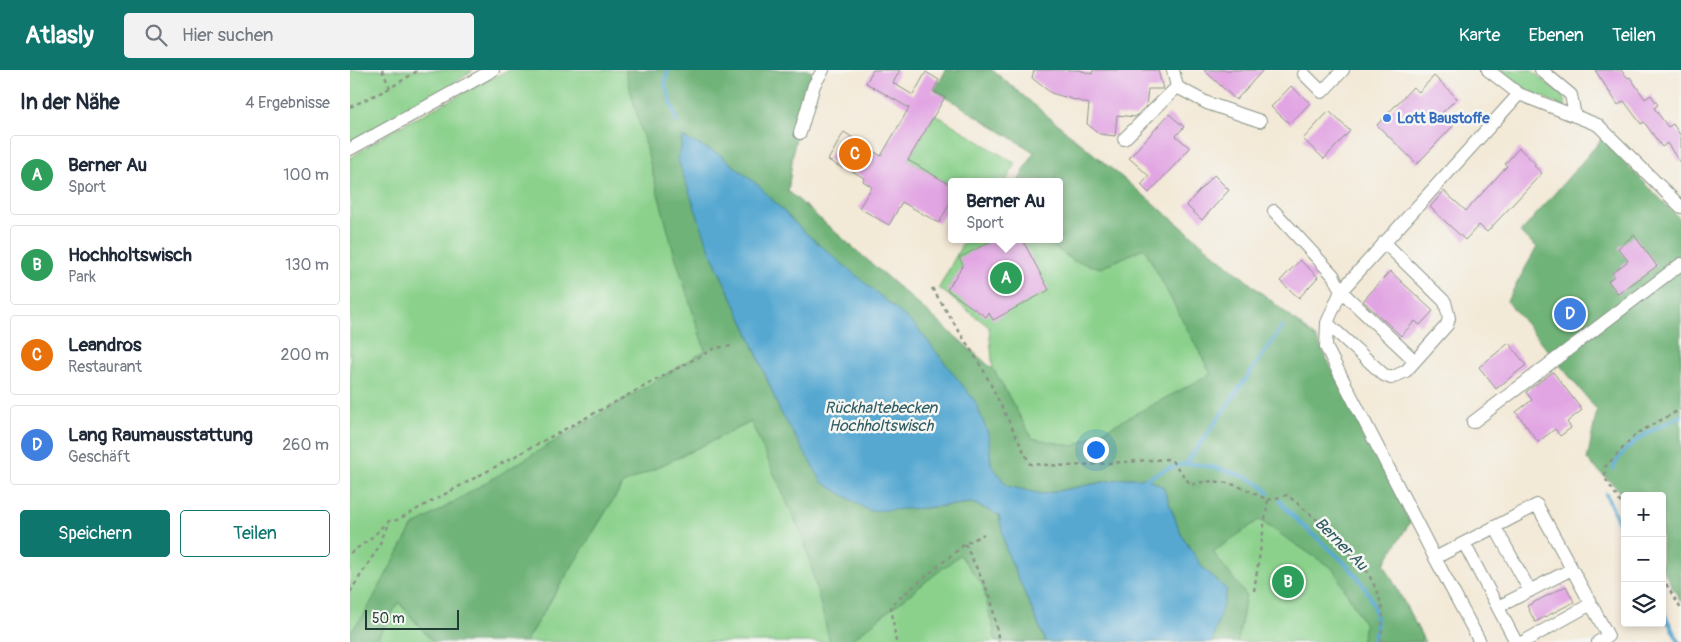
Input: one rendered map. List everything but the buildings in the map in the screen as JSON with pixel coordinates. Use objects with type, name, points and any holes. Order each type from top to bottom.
[{"type":"street","points":[[350,149],[494,70]]},
{"type":"street","points":[[800,133],[814,85],[823,70]]},
{"type":"street","points":[[1173,70],[1177,87],[1207,103],[1260,122]]},
{"type":"street","points":[[1304,74],[1322,92],[1343,70]]},
{"type":"street","points":[[1488,70],[1519,94],[1598,125],[1681,207]]},
{"type":"street","points":[[1541,70],[1571,95],[1575,116]]},
{"type":"street","points":[[1124,139],[1177,87]]},
{"type":"street","points":[[1480,642],[1326,347],[1327,324],[1341,290],[1519,94]]},
{"type":"street","points":[[1274,211],[1334,275],[1341,290],[1415,361]]},
{"type":"street","points":[[1327,324],[1384,375],[1391,378],[1402,375],[1447,325],[1448,309],[1440,296],[1384,242]]},
{"type":"street","points":[[1473,422],[1681,264]]},
{"type":"street","points":[[1435,558],[1538,505],[1608,636],[1598,642]]},
{"type":"street","points":[[1495,527],[1530,591]]},
{"type":"street","points":[[1464,543],[1516,642]]},
{"type":"street","points":[[1498,607],[1572,569]]},
{"type":"street","points":[[1523,642],[1591,604]]},
{"type":"path","points":[[382,70],[390,88]]},
{"type":"path","points":[[350,107],[390,88],[419,70]]},
{"type":"path","points":[[932,288],[984,371],[1009,425],[1030,464],[1068,466],[1166,459],[1172,461],[1191,485],[1206,480],[1239,486],[1268,500],[1287,495],[1314,517],[1367,571],[1378,593],[1383,613],[1381,642]]},
{"type":"path","points":[[350,553],[369,540],[389,521],[397,520],[715,348],[732,346]]},
{"type":"path","points":[[1621,504],[1605,478],[1605,467],[1636,434],[1681,409]]},
{"type":"path","points":[[1254,591],[1265,508],[1268,500]]},
{"type":"path","points":[[350,592],[378,548],[389,521]]},
{"type":"path","points":[[896,642],[890,605],[965,544],[984,534]]},
{"type":"path","points":[[965,544],[991,598],[999,642]]},
{"type":"path","points":[[1665,582],[1681,609]]},
{"type":"green space","points":[[350,70],[473,70],[449,87],[350,142]]},
{"type":"green space","points":[[508,70],[808,70],[813,73],[794,146],[788,191],[993,370],[989,327],[939,288],[963,243],[1063,243],[1063,178],[1020,178],[1034,152],[935,90],[946,70],[992,70],[1316,338],[1410,522],[1384,564],[1425,642],[525,642],[623,484],[751,422],[705,351],[350,640],[350,158],[395,129]]},
{"type":"green space","points":[[625,70],[808,70],[813,73],[794,146],[788,191],[994,370],[1032,438],[1074,446],[1211,374],[1144,248],[1101,268],[1074,261],[1049,243],[1063,243],[1063,178],[1020,178],[1034,152],[935,90],[946,70],[992,70],[1316,338],[1410,522],[1384,564],[1422,637],[1420,642],[1361,642],[1365,625],[1333,569],[1259,520],[1213,552],[1246,595],[1238,642],[1212,642],[1227,590],[1203,568],[1181,534],[1163,487],[1147,478],[1124,478],[1042,494],[1007,486],[991,464],[989,436],[801,229],[759,186],[719,154],[682,138],[681,149],[712,256],[747,330],[780,411],[924,508],[972,503],[999,515],[1006,550],[1046,642],[996,642],[983,586],[960,555],[849,642],[830,642],[805,543],[751,422],[623,484],[525,642],[433,642],[399,602],[375,642],[350,642],[350,632],[364,615],[412,527],[705,351],[672,246]]},
{"type":"green space","points":[[1500,70],[1531,70],[1563,97],[1566,108],[1523,88]]},
{"type":"green space","points":[[935,114],[1016,164],[1007,178],[948,178],[948,184],[908,160]]},
{"type":"green space","points":[[1602,139],[1681,220],[1681,602],[1666,575],[1666,492],[1621,493],[1587,460],[1597,410],[1507,301],[1537,247],[1520,233]]},
{"type":"green space","points":[[398,602],[433,642],[375,642]]},
{"type":"water","name":"Rückhaltebecken Hochholtswisch","points":[[682,137],[719,154],[738,169],[759,186],[801,229],[915,325],[975,401],[989,436],[991,464],[1007,486],[1042,494],[1124,478],[1147,478],[1163,487],[1181,534],[1203,568],[1227,590],[1212,642],[1046,642],[1006,550],[999,515],[972,503],[869,511],[822,482],[780,411],[747,330],[712,256],[677,158],[681,149]]},
{"type":"waterway","name":"Berner Au","points":[[668,70],[665,83],[677,122]]},
{"type":"waterway","points":[[1186,464],[1283,326]]},
{"type":"waterway","points":[[1613,469],[1624,451],[1642,437],[1681,416]]},
{"type":"waterway","name":"Berner Au","points":[[1147,478],[1175,466],[1194,464],[1217,468],[1243,476],[1263,487],[1268,493]]},
{"type":"waterway","points":[[1606,494],[1621,528]]},
{"type":"waterway","name":"Berner Au","points":[[1280,501],[1293,516],[1345,563],[1360,581],[1371,599],[1376,620],[1373,642]]},
{"type":"waterway","points":[[1666,618],[1679,642]]},
{"type":"place","name":"Lott Baustoffe","points":[[1387,118]]},
{"type":"place","name":"Leandros","points":[[855,154]]},
{"type":"place","name":"Berner Au","points":[[1006,278]]},
{"type":"place","name":"Lang Raumausstattung","points":[[1570,314]]},
{"type":"place","name":"Hochholtswisch","points":[[1288,582]]}]
